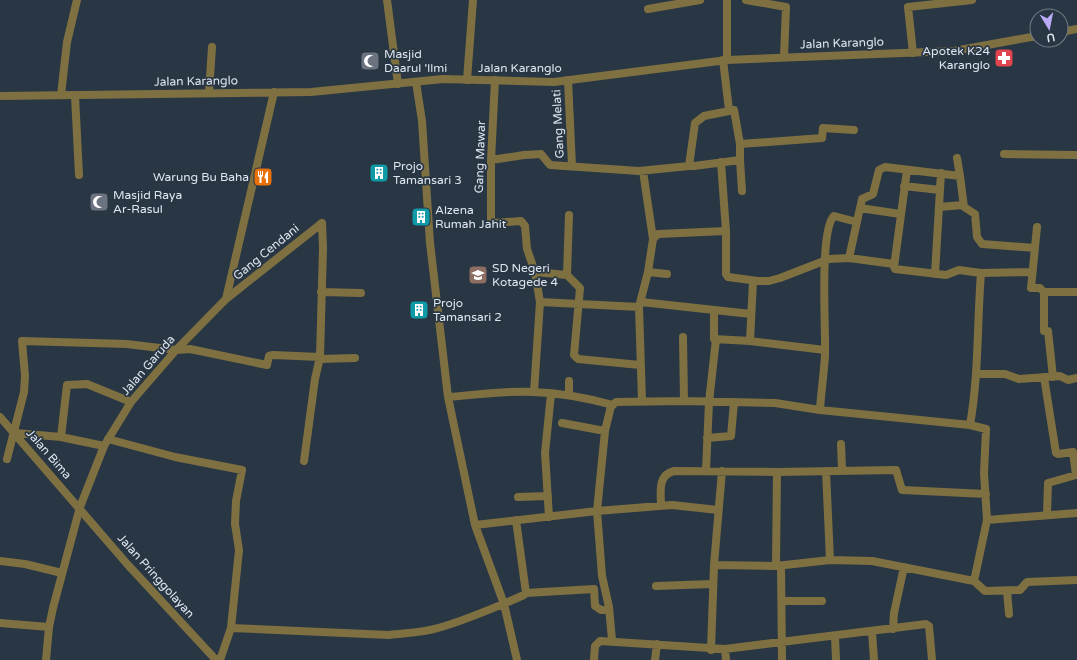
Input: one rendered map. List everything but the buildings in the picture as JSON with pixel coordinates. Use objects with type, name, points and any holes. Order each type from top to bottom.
[{"type":"street","points":[[62,95],[67,42],[77,0]]},
{"type":"street","points":[[387,0],[398,84]]},
{"type":"street","points":[[467,80],[473,0]]},
{"type":"street","points":[[648,9],[700,0]]},
{"type":"street","points":[[727,0],[725,60],[729,110]]},
{"type":"street","points":[[746,0],[786,7],[784,57]]},
{"type":"street","points":[[913,53],[908,7],[972,0]]},
{"type":"street","name":"Jalan Karanglo","points":[[0,96],[311,92],[416,82],[467,80],[548,82],[725,60],[958,50],[1029,37]]},
{"type":"street","points":[[209,93],[212,47]]},
{"type":"street","name":"Gang Mawar","points":[[495,80],[491,160],[491,220],[493,222],[524,222],[527,249],[535,272],[540,302],[534,392]]},
{"type":"street","name":"Gang Melati","points":[[568,80],[572,166]]},
{"type":"street","points":[[416,82],[422,121],[430,243],[448,397],[475,525],[504,604],[517,660]]},
{"type":"street","points":[[226,299],[274,92]]},
{"type":"street","points":[[75,96],[79,175]]},
{"type":"street","points":[[689,166],[695,123],[704,116],[732,109],[735,111],[740,144],[742,191]]},
{"type":"street","points":[[740,144],[822,138],[823,128],[854,130]]},
{"type":"street","points":[[491,160],[541,154],[550,165],[643,171],[740,160]]},
{"type":"street","points":[[1004,154],[1077,155]]},
{"type":"street","points":[[957,158],[963,205],[966,210],[975,214],[976,237],[982,244],[1035,248]]},
{"type":"street","points":[[721,162],[726,231],[726,274],[728,277],[753,281],[769,281],[832,258],[849,258],[894,264]]},
{"type":"street","points":[[849,258],[862,199],[873,194],[879,170],[882,168],[960,176]]},
{"type":"street","points":[[906,170],[894,264],[895,269],[946,275],[959,270],[981,272],[1032,272]]},
{"type":"street","points":[[642,401],[640,365],[640,304],[648,272],[653,239],[643,171]]},
{"type":"street","points":[[935,274],[941,173]]},
{"type":"street","points":[[904,186],[940,190]]},
{"type":"street","points":[[939,207],[963,205]]},
{"type":"street","points":[[860,208],[900,214]]},
{"type":"street","points":[[567,276],[569,215]]},
{"type":"street","points":[[820,410],[825,350],[827,234],[833,217],[857,222]]},
{"type":"street","name":"Gang Cendani","points":[[226,299],[322,223],[321,292]]},
{"type":"street","points":[[1037,227],[1031,288],[1040,288],[1044,292],[1077,292]]},
{"type":"street","points":[[653,239],[658,234],[726,231]]},
{"type":"street","points":[[535,272],[567,276],[580,287],[574,356],[578,359],[640,365]]},
{"type":"street","points":[[648,272],[667,274]]},
{"type":"street","points":[[970,425],[976,387],[981,272]]},
{"type":"street","points":[[750,341],[753,281]]},
{"type":"street","points":[[304,461],[315,379],[320,358],[321,292],[361,293]]},
{"type":"street","points":[[1044,292],[1044,331],[1048,331],[1049,377],[1056,453],[1058,454],[1075,451],[1074,476],[1048,483],[1047,515]]},
{"type":"street","name":"Jalan Garuda","points":[[46,660],[49,627],[80,507],[106,443],[131,402],[176,350],[226,299]]},
{"type":"street","points":[[540,302],[640,304],[751,314]]},
{"type":"street","points":[[706,471],[709,402],[716,339],[714,337],[714,310]]},
{"type":"street","points":[[683,337],[684,401]]},
{"type":"street","points":[[716,339],[750,341],[825,350]]},
{"type":"street","points":[[7,459],[8,449],[15,432],[24,384],[22,341],[127,344],[176,350],[190,349],[267,365],[269,356],[272,355],[320,358],[354,358]]},
{"type":"street","points":[[976,374],[1005,374],[1019,379],[1060,376],[1068,380],[1077,378]]},
{"type":"street","points":[[569,381],[569,395]]},
{"type":"street","points":[[61,437],[67,385],[87,384],[131,402]]},
{"type":"street","points":[[448,397],[505,392],[534,392],[569,395],[613,405]]},
{"type":"street","points":[[549,517],[545,453],[551,394]]},
{"type":"street","points":[[612,640],[609,610],[602,576],[597,511],[604,431],[613,405],[616,402],[684,401],[774,403],[820,410],[970,425],[986,430],[984,473],[987,520],[974,582]]},
{"type":"street","points":[[707,438],[731,436],[734,402]]},
{"type":"street","name":"Jalan Bima","points":[[0,417],[15,432],[80,507]]},
{"type":"street","points":[[562,423],[604,431]]},
{"type":"street","points":[[15,432],[106,443],[242,470],[236,502],[235,524],[239,550],[231,628],[220,660]]},
{"type":"street","points":[[842,444],[842,470]]},
{"type":"street","points":[[661,506],[661,483],[665,474],[674,471],[777,472],[896,470],[902,490],[986,494]]},
{"type":"street","points":[[710,650],[712,584],[722,471]]},
{"type":"street","points":[[826,471],[830,560]]},
{"type":"street","points":[[777,472],[778,566],[782,601],[782,660]]},
{"type":"street","points":[[518,497],[548,496]]},
{"type":"street","points":[[475,525],[597,511],[661,506],[681,506],[718,510]]},
{"type":"street","name":"Jalan Pringgolayan","points":[[80,507],[128,565],[216,660]]},
{"type":"street","points":[[987,520],[1077,513]]},
{"type":"street","points":[[516,520],[526,593]]},
{"type":"street","points":[[714,565],[778,566],[830,560],[872,561],[974,582],[985,591],[1020,590],[1027,582],[1077,580]]},
{"type":"street","points":[[0,561],[25,564],[62,573]]},
{"type":"street","points":[[893,629],[896,598],[904,567]]},
{"type":"street","points":[[656,586],[712,584]]},
{"type":"street","points":[[231,628],[381,634],[408,633],[438,628],[504,604],[524,596],[526,593],[594,589],[595,606],[601,610],[609,610]]},
{"type":"street","points":[[1007,591],[1009,614]]},
{"type":"street","points":[[782,601],[822,601]]},
{"type":"street","points":[[0,623],[49,627]]},
{"type":"street","points":[[594,660],[596,643],[612,640],[710,650],[872,632],[921,624],[929,626],[932,660]]},
{"type":"street","points":[[872,632],[874,660]]},
{"type":"street","points":[[835,636],[836,660]]},
{"type":"street","points":[[655,660],[657,644]]},
{"type":"street","points":[[726,649],[726,660]]},
{"type":"place","name":"Apotek K24 Karanglo","points":[[1004,58]]},
{"type":"place","name":"Masjid Daarul 'Ilmi","points":[[370,61]]},
{"type":"place","name":"Projo Tamansari 3","points":[[379,173]]},
{"type":"place","name":"Warung Bu Baha","points":[[263,177]]},
{"type":"place","name":"Masjid Raya Ar-Rasul","points":[[99,202]]},
{"type":"place","name":"Alzena Rumah Jahit","points":[[421,217]]},
{"type":"place","name":"SD Negeri Kotagede 4","points":[[478,275]]},
{"type":"place","name":"Projo Tamansari 2","points":[[419,310]]}]
